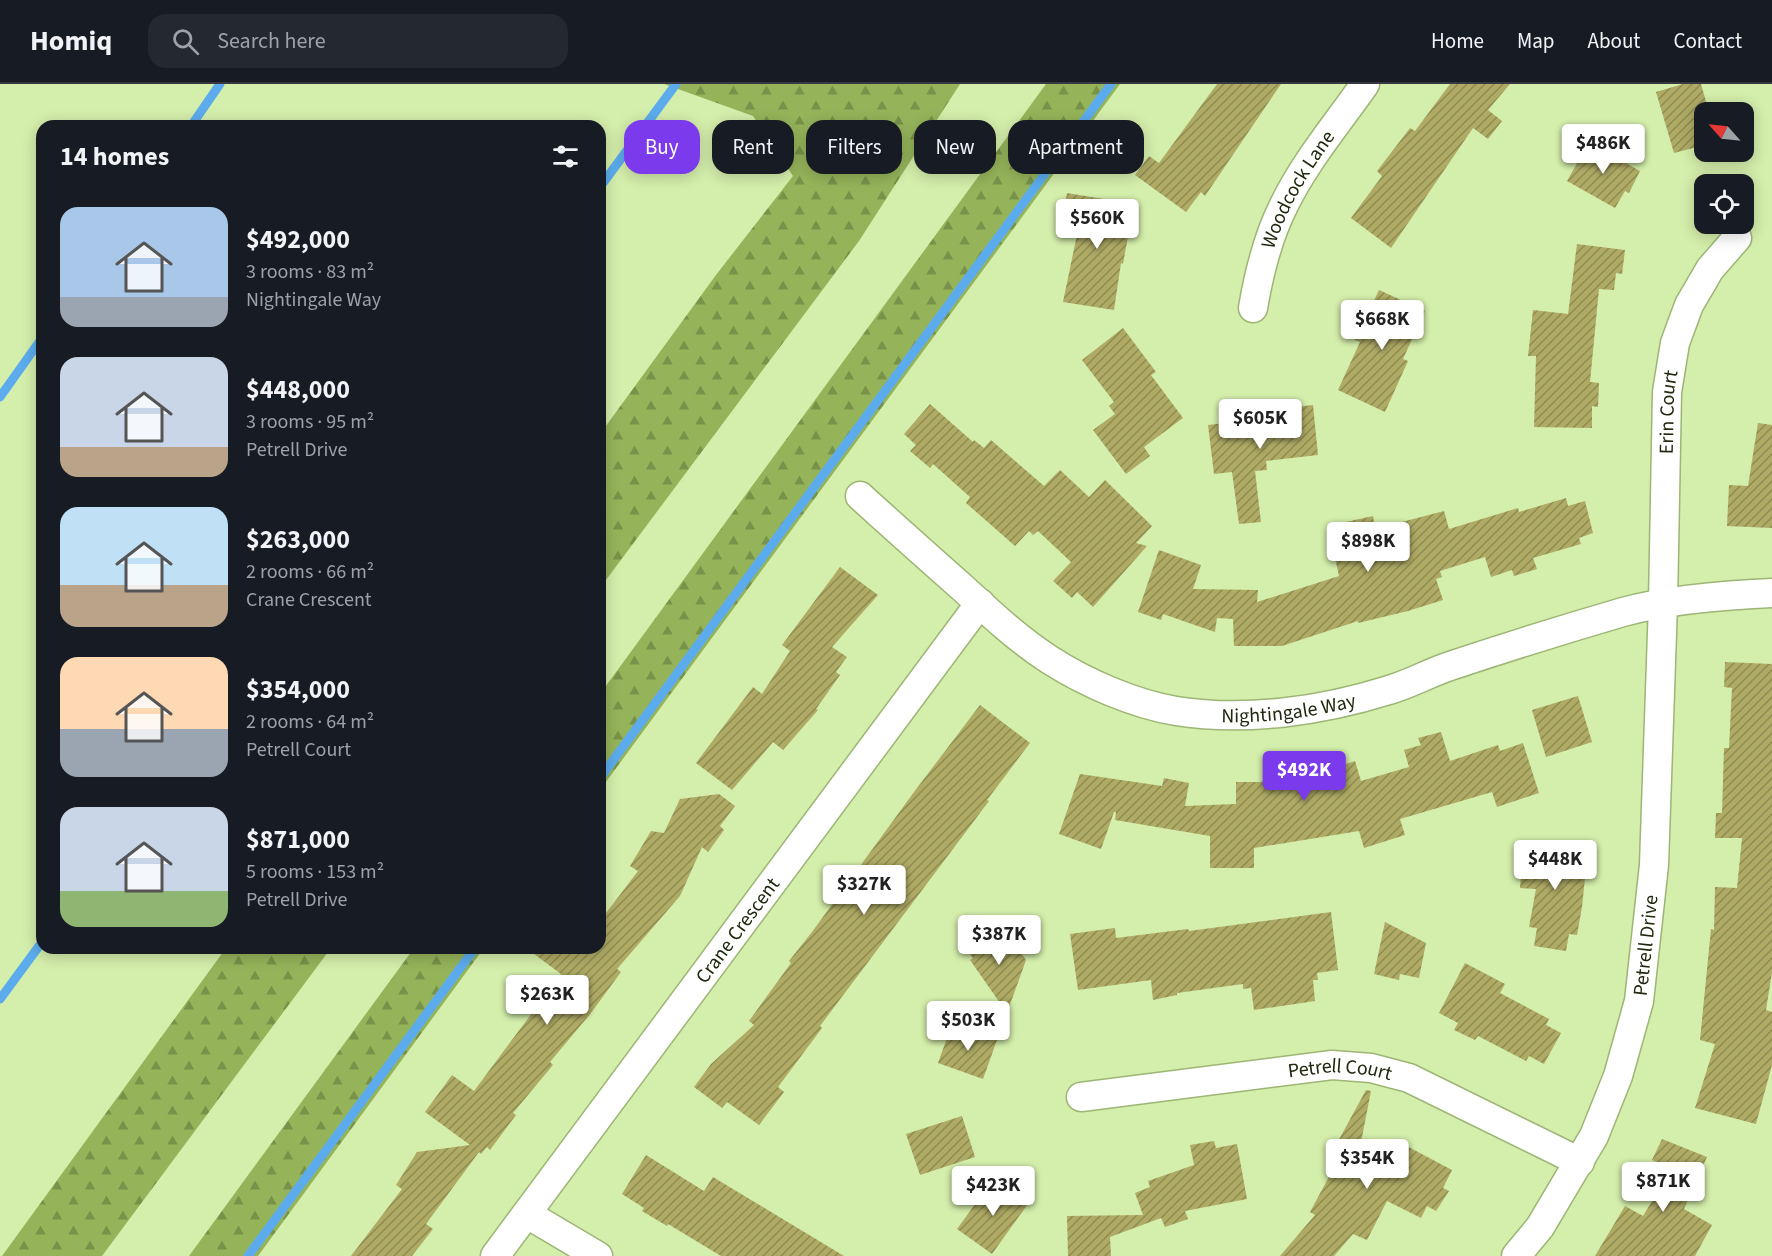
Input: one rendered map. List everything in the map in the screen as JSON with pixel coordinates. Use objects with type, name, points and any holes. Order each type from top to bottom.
[{"type":"street","name":"Woodcock Lane","points":[[1252,308],[1262,261],[1282,207],[1307,166],[1365,84]]},
{"type":"street","name":"Erin Court","points":[[1663,604],[1667,392],[1675,343],[1689,305],[1710,269],[1737,238]]},
{"type":"street","name":"Nightingale Way","points":[[860,496],[1017,636],[1051,661],[1097,685],[1176,711],[1224,715],[1272,714],[1332,705],[1390,690],[1446,667],[1625,612],[1663,604],[1772,593]]},
{"type":"street","name":"Crane Crescent","points":[[495,1256],[980,603]]},
{"type":"street","name":"Petrell Drive","points":[[1516,1256],[1540,1227],[1594,1136],[1618,1076],[1639,1001],[1654,865],[1663,604]]},
{"type":"street","name":"Petrell Court","points":[[1082,1097],[1332,1065],[1371,1068],[1409,1078],[1580,1162]]},
{"type":"street","points":[[526,1214],[598,1256]]},
{"type":"green space","points":[[664,84],[960,84],[937,120],[914,120],[914,156],[859,241],[606,580],[606,426],[716,275],[793,176],[792,174],[794,174],[794,120],[756,120],[753,116]]},
{"type":"green space","points":[[1046,84],[1120,84],[1093,120],[1020,120]]},
{"type":"green space","points":[[1008,136],[1008,174],[1054,174],[606,782],[606,686],[980,174],[996,174],[996,152]]},
{"type":"green space","points":[[222,954],[327,954],[102,1256],[2,1256]]},
{"type":"green space","points":[[410,954],[480,954],[258,1256],[189,1256]]},
{"type":"building","points":[[1217,84],[1281,84],[1205,196],[1201,192],[1186,212],[1135,175],[1144,174],[1144,163],[1149,156],[1159,163]]},
{"type":"building","points":[[1450,84],[1510,84],[1488,110],[1502,121],[1488,139],[1473,128],[1391,248],[1351,218],[1382,176],[1377,171],[1410,128],[1415,131]]},
{"type":"building","points":[[1683,84],[1701,84],[1706,102],[1694,102],[1694,148],[1674,153],[1656,92]]},
{"type":"building","points":[[1589,142],[1640,171],[1629,193],[1625,191],[1615,208],[1567,181]]},
{"type":"building","points":[[1067,193],[1134,204],[1123,264],[1121,263],[1114,310],[1063,302],[1080,220],[1063,217]]},
{"type":"building","points":[[1577,244],[1625,250],[1622,274],[1616,273],[1614,290],[1599,289],[1590,382],[1599,383],[1598,407],[1592,406],[1592,428],[1534,427],[1536,356],[1528,356],[1533,310],[1568,314]]},
{"type":"building","points":[[1379,290],[1425,311],[1403,359],[1408,361],[1385,412],[1338,390],[1360,342],[1355,340]]},
{"type":"building","points":[[1123,328],[1156,372],[1151,375],[1183,418],[1144,447],[1150,456],[1126,474],[1093,430],[1115,414],[1109,406],[1114,402],[1082,360]]},
{"type":"building","points":[[930,404],[973,442],[974,440],[984,448],[991,440],[1044,486],[1060,470],[1089,497],[1105,480],[1152,526],[1136,543],[1147,546],[1093,607],[1077,592],[1072,598],[1053,581],[1071,562],[1038,531],[1033,535],[1029,531],[1015,546],[966,503],[970,497],[933,464],[930,468],[910,451],[916,445],[904,434]]},
{"type":"building","points":[[1313,405],[1318,455],[1266,461],[1267,470],[1255,471],[1261,522],[1239,524],[1232,472],[1214,474],[1208,425],[1259,419],[1260,411]]},
{"type":"building","points":[[1758,423],[1772,425],[1772,528],[1727,526],[1729,485],[1748,486]]},
{"type":"building","points":[[1566,498],[1568,506],[1585,501],[1593,533],[1579,538],[1581,544],[1533,558],[1537,569],[1514,576],[1512,570],[1491,577],[1485,557],[1440,571],[1442,577],[1436,579],[1443,600],[1408,611],[1358,623],[1358,621],[1282,646],[1234,646],[1233,619],[1217,618],[1215,632],[1163,614],[1161,620],[1138,612],[1159,550],[1201,565],[1193,589],[1258,590],[1257,602],[1339,576],[1328,526],[1373,516],[1375,529],[1444,511],[1449,529],[1518,508],[1519,512]]},
{"type":"building","points":[[840,567],[878,595],[832,647],[847,657],[836,672],[840,675],[816,709],[818,710],[783,750],[773,742],[732,790],[696,763],[753,687],[762,694],[790,651],[782,645]]},
{"type":"building","points":[[1725,662],[1772,664],[1772,972],[1766,1010],[1772,1012],[1772,1065],[1756,1124],[1695,1108],[1715,1044],[1700,1040],[1711,929],[1714,930],[1715,887],[1737,888],[1742,838],[1715,838],[1716,813],[1722,813],[1724,748],[1729,748],[1732,688],[1724,687]]},
{"type":"building","points":[[1578,696],[1592,742],[1546,757],[1532,710]]},
{"type":"building","points":[[980,705],[1030,743],[820,1026],[822,1028],[778,1087],[784,1092],[759,1125],[727,1102],[722,1108],[694,1087],[711,1064],[754,1025],[749,1021],[791,963],[789,961]]},
{"type":"building","points":[[1441,732],[1450,761],[1498,745],[1500,751],[1523,743],[1539,793],[1497,807],[1492,792],[1400,819],[1405,835],[1364,848],[1359,831],[1254,848],[1254,868],[1210,868],[1210,836],[1115,820],[1116,812],[1114,812],[1101,849],[1059,834],[1080,774],[1162,786],[1164,778],[1189,783],[1185,806],[1236,804],[1236,782],[1260,782],[1321,772],[1355,761],[1361,781],[1409,767],[1404,750],[1421,745],[1418,738]]},
{"type":"building","points":[[719,794],[735,806],[720,826],[724,830],[708,852],[702,847],[680,896],[617,969],[621,972],[591,1013],[550,1062],[553,1065],[513,1113],[516,1115],[490,1150],[487,1147],[481,1154],[479,1152],[426,1224],[433,1229],[412,1256],[351,1256],[402,1189],[396,1185],[417,1152],[470,1145],[425,1112],[452,1075],[474,1091],[561,974],[534,954],[606,954],[606,913],[638,871],[630,866],[651,831],[664,833],[680,799]]},
{"type":"building","points":[[1524,841],[1588,849],[1577,935],[1569,934],[1566,951],[1534,946],[1537,928],[1529,927],[1536,889],[1520,888]]},
{"type":"building","points":[[1331,912],[1338,970],[1317,973],[1318,980],[1313,980],[1315,1001],[1254,1010],[1251,988],[1243,989],[1243,984],[1177,993],[1177,995],[1153,1000],[1151,980],[1078,990],[1070,934],[1115,928],[1116,938],[1188,929],[1189,931]]},
{"type":"building","points":[[1385,922],[1426,943],[1419,978],[1400,974],[1399,980],[1374,974]]},
{"type":"building","points":[[1004,928],[1026,960],[1007,1013],[970,960],[973,958],[968,952]]},
{"type":"building","points":[[1465,963],[1505,984],[1500,993],[1549,1019],[1546,1025],[1561,1033],[1544,1064],[1529,1056],[1526,1061],[1478,1036],[1475,1040],[1454,1030],[1458,1023],[1439,1013]]},
{"type":"building","points":[[952,1024],[997,1040],[983,1079],[938,1063]]},
{"type":"building","points":[[1366,1090],[1371,1091],[1355,1173],[1371,1143],[1394,1155],[1401,1143],[1452,1170],[1443,1188],[1449,1191],[1436,1211],[1427,1206],[1421,1218],[1387,1201],[1367,1240],[1353,1234],[1334,1256],[1280,1256],[1315,1215],[1310,1212],[1338,1160],[1330,1156]]},
{"type":"building","points":[[962,1116],[975,1157],[920,1175],[906,1134]]},
{"type":"building","points":[[1662,1139],[1707,1157],[1684,1209],[1712,1225],[1695,1256],[1595,1256],[1625,1206],[1643,1216],[1672,1169],[1652,1160]]},
{"type":"building","points":[[1214,1141],[1216,1148],[1237,1144],[1247,1199],[1185,1211],[1188,1219],[1165,1227],[1161,1218],[1110,1237],[1111,1256],[1068,1256],[1067,1216],[1143,1215],[1135,1193],[1150,1187],[1148,1181],[1194,1165],[1190,1145]]},
{"type":"building","points":[[646,1155],[704,1191],[713,1177],[844,1256],[721,1256],[642,1211],[644,1208],[622,1194]]},
{"type":"building","points":[[992,1181],[1007,1192],[1010,1188],[1030,1201],[992,1254],[957,1229]]},
{"type":"waterway","points":[[195,120],[220,84]]},
{"type":"waterway","points":[[606,179],[676,84]]},
{"type":"waterway","points":[[606,770],[1111,84]]},
{"type":"waterway","points":[[0,397],[36,346]]},
{"type":"waterway","points":[[0,999],[36,950]]},
{"type":"waterway","points":[[248,1256],[471,954]]}]
